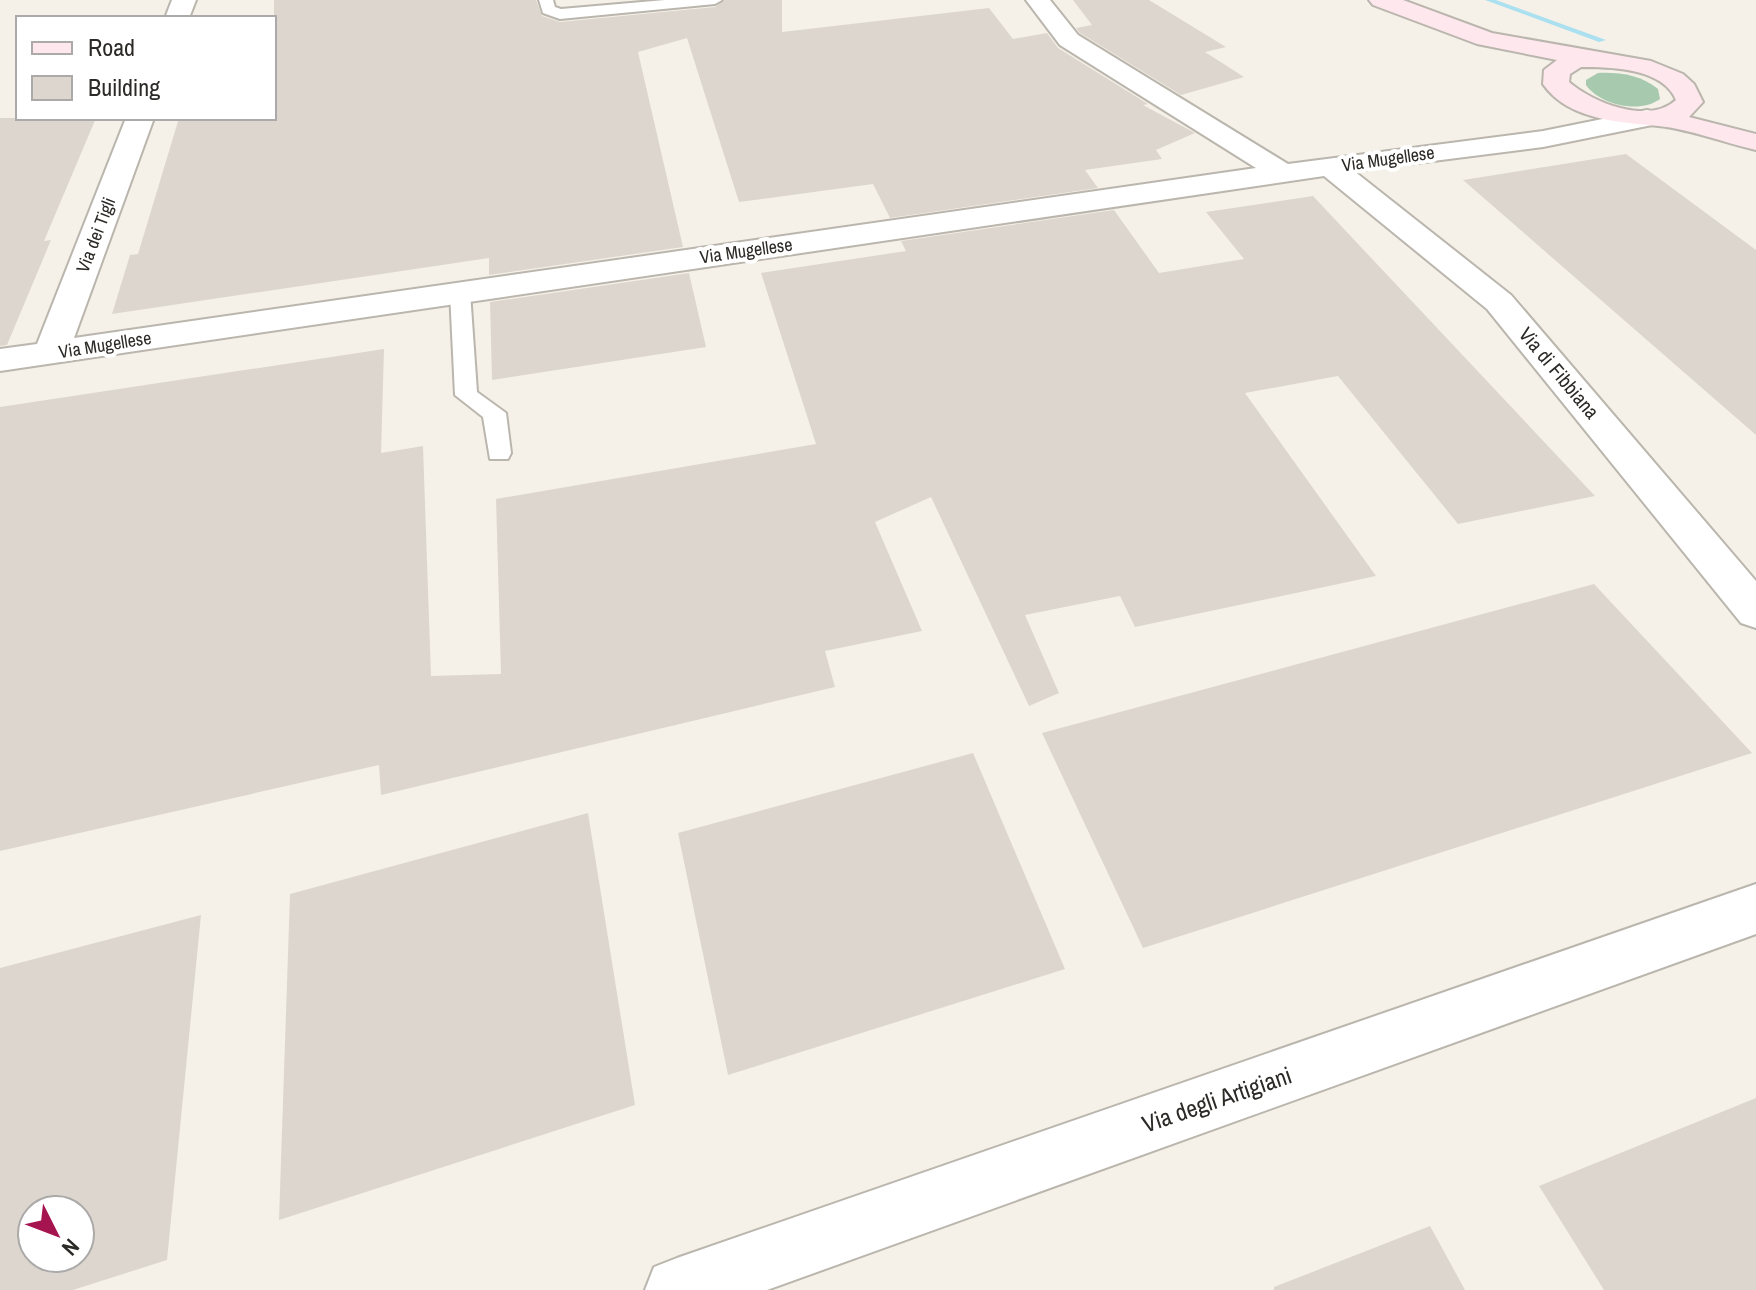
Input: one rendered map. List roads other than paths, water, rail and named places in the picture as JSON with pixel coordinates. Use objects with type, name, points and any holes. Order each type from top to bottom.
[{"type":"main road","points":[[1381,0],[1486,39],[1592,59],[1631,63],[1667,76],[1688,94],[1690,102]]},
{"type":"main road","points":[[1486,39],[1592,108],[1653,118],[1756,142]]},
{"type":"main road","points":[[1558,84],[1565,64],[1592,59]]},
{"type":"main road","points":[[1653,118],[1676,114],[1690,102]]},
{"type":"main road","points":[[1690,102],[1756,134]]},
{"type":"street","points":[[1038,0],[1069,40],[1285,174]]},
{"type":"street","name":"Via Mugellese","points":[[1493,144],[1555,113],[1558,84]]},
{"type":"street","name":"Via Mugellese","points":[[0,360],[1543,139],[1653,118]]},
{"type":"street","name":"Via dei Tigli","points":[[51,353],[139,120]]},
{"type":"street","name":"Via di Fibbiana","points":[[1331,167],[1499,302],[1756,611]]},
{"type":"street","name":"Via degli Artigiani","points":[[677,1290],[1756,909]]},
{"type":"lane","points":[[546,0],[548,10],[560,14],[715,0]]},
{"type":"lane","points":[[460,292],[466,395],[494,413],[499,453]]},
{"type":"waterway","points":[[1489,0],[1602,40]]}]
